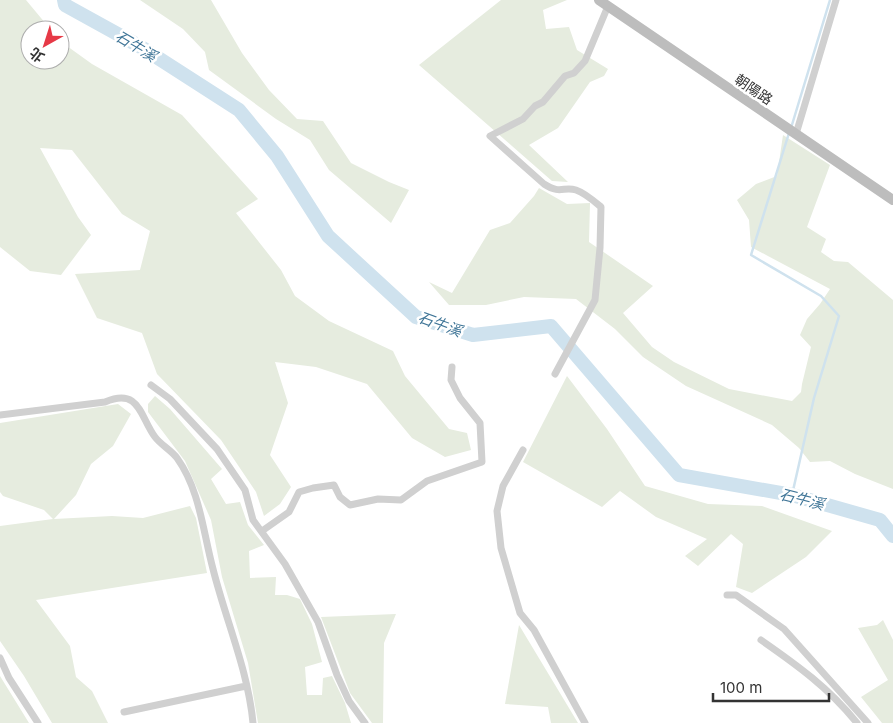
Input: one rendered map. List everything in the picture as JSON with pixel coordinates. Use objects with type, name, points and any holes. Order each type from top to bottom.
[{"type":"main road","name":"朝陽路","points":[[599,0],[893,200]]},
{"type":"street","points":[[796,134],[836,0]]},
{"type":"street","points":[[556,374],[595,300],[600,248],[600,207],[592,199],[576,190],[554,190],[544,184],[490,136],[523,119],[535,106],[543,102],[565,76],[574,72],[585,61],[608,6]]},
{"type":"street","points":[[262,531],[290,512],[300,492],[334,485],[340,497],[350,505],[378,500],[401,500],[427,481],[482,462],[480,423],[460,398],[451,380],[452,367]]},
{"type":"street","points":[[151,385],[170,399],[217,449],[245,490],[253,520],[285,564],[318,622],[341,684],[349,701],[365,723]]},
{"type":"street","points":[[0,415],[105,402],[116,397],[131,401],[140,408],[155,437],[177,458],[192,487],[203,519],[213,569],[237,645],[254,723]]},
{"type":"street","points":[[523,450],[503,486],[499,503],[497,512],[501,548],[520,613],[534,630],[585,723]]},
{"type":"street","points":[[727,595],[736,595],[784,629],[868,723]]},
{"type":"street","points":[[761,640],[811,676],[841,703],[857,723]]},
{"type":"street","points":[[0,658],[9,678],[38,723]]},
{"type":"street","points":[[124,712],[246,686]]},
{"type":"shaded area","points":[[0,0],[26,0],[43,20],[20,20],[20,70],[70,70],[70,48],[92,64],[182,115],[258,199],[236,213],[281,270],[295,296],[329,321],[393,351],[405,376],[449,429],[467,433],[471,450],[445,457],[412,438],[367,384],[316,367],[275,362],[288,403],[270,455],[291,487],[280,504],[264,516],[256,492],[221,440],[157,374],[142,333],[97,318],[75,274],[140,270],[150,231],[122,214],[72,150],[40,148],[78,217],[91,235],[61,275],[30,271],[0,247]]},
{"type":"shaded area","points":[[140,0],[211,0],[242,53],[269,90],[297,119],[323,121],[351,163],[409,190],[391,223],[329,170],[310,140],[276,119],[209,70],[205,52],[183,29]]},
{"type":"shaded area","points":[[501,0],[567,0],[543,10],[546,29],[569,27],[577,50],[608,69],[604,76],[590,82],[558,128],[529,145],[568,182],[552,181],[419,65]]},
{"type":"shaded area","points":[[783,135],[830,165],[807,227],[826,239],[821,252],[834,261],[848,262],[893,300],[893,489],[855,474],[830,461],[810,462],[799,448],[772,425],[686,386],[643,357],[615,329],[576,299],[524,297],[486,305],[449,305],[429,282],[452,293],[490,230],[510,223],[539,188],[567,204],[590,203],[589,242],[653,286],[623,313],[652,347],[674,362],[729,389],[792,401],[801,392],[811,347],[800,335],[807,319],[830,289],[751,247],[749,220],[737,200],[756,184],[777,176]]},
{"type":"shaded area","points":[[567,376],[607,429],[645,486],[708,504],[762,506],[832,531],[806,557],[752,593],[736,587],[743,544],[731,534],[698,566],[685,556],[707,539],[656,517],[620,491],[602,507],[523,462]]},
{"type":"shaded area","points":[[155,396],[170,409],[222,469],[211,479],[226,504],[240,502],[248,525],[264,545],[249,551],[250,578],[276,577],[275,595],[287,595],[300,599],[312,624],[322,662],[305,667],[307,695],[322,695],[323,678],[332,676],[345,703],[351,723],[258,723],[248,663],[222,577],[211,520],[185,461],[148,412],[148,404]]},
{"type":"shaded area","points":[[118,404],[131,414],[113,446],[91,464],[76,495],[54,519],[112,516],[143,518],[190,506],[196,518],[207,573],[36,600],[70,646],[76,677],[92,691],[108,723],[52,723],[24,676],[0,641],[0,526],[53,519],[44,510],[3,496],[0,492],[0,423]]},
{"type":"shaded area","points":[[396,614],[384,643],[383,723],[372,723],[350,693],[321,617]]},
{"type":"shaded area","points":[[883,620],[893,640],[893,723],[882,723],[861,697],[888,680],[858,628],[877,625]]},
{"type":"shaded area","points":[[519,625],[578,723],[551,723],[548,707],[505,704]]},
{"type":"shaded area","points":[[0,676],[29,723],[0,723]]},
{"type":"waterway","name":"石牛溪","points":[[64,0],[65,5],[141,47],[239,110],[277,156],[328,236],[416,317],[473,335],[551,326],[679,475],[792,495],[880,520],[893,536]]},
{"type":"waterway","points":[[791,128],[830,0]]},
{"type":"waterway","points":[[789,133],[751,255],[821,296],[839,316],[814,398],[792,495]]}]
